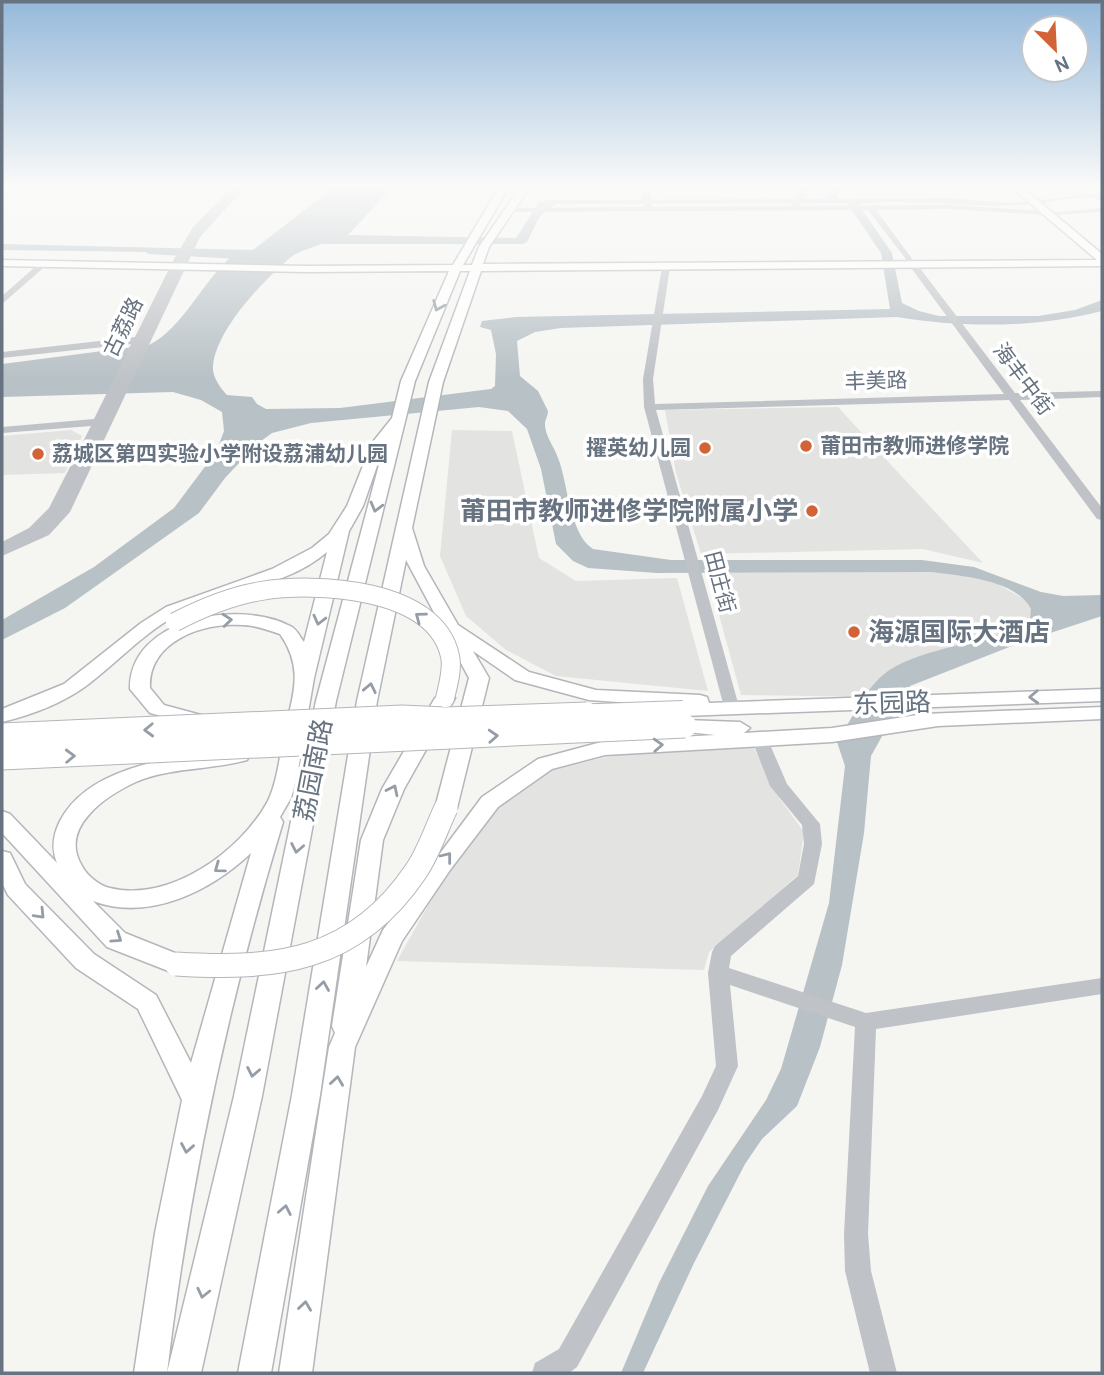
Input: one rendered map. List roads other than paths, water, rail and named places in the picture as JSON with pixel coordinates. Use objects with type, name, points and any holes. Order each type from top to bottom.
[{"type":"main road","name":"荔园南路","points":[[184,1373],[248,1096],[326,701],[402,408],[426,334],[465,251]]},
{"type":"main road","name":"荔园南路","points":[[254,1373],[306,1096],[368,701],[430,407],[482,251]]},
{"type":"main road","points":[[1041,261],[1071,251]]},
{"type":"main road","points":[[2,257],[180,263],[205,267],[1102,260]]},
{"type":"main road","points":[[1041,261],[1102,272]]},
{"type":"main road","points":[[2,263],[217,262],[288,266]]},
{"type":"main road","points":[[477,265],[666,267],[911,262]]},
{"type":"main road","points":[[2,716],[40,702],[78,683],[143,629],[172,611],[295,566],[317,553],[341,530],[354,509],[378,443],[402,408]]},
{"type":"main road","points":[[2,819],[116,940],[176,964],[243,969],[302,960],[338,944],[374,920],[418,868],[446,808],[479,678],[416,566],[404,525]]},
{"type":"main road","points":[[150,1373],[195,1098],[240,919],[279,798],[306,669],[341,530]]},
{"type":"main road","points":[[98,667],[208,604],[277,589],[313,588],[372,594],[414,611],[435,628],[449,652],[450,673],[445,698],[393,789],[372,840],[295,1373]]},
{"type":"main road","points":[[251,726],[195,721],[157,709],[140,689],[141,668],[157,648],[183,630],[211,621],[240,619],[286,630],[300,650],[306,669]]},
{"type":"main road","points":[[451,628],[522,676],[596,696],[834,706]]},
{"type":"main road","name":"东园路","points":[[684,718],[834,706],[1102,695]]},
{"type":"main road","points":[[596,696],[605,748]]},
{"type":"main road","name":"东园路","points":[[684,718],[701,729],[1102,713]]},
{"type":"main road","points":[[2,735],[389,718],[684,718]]},
{"type":"main road","points":[[2,758],[287,747],[684,718]]},
{"type":"main road","points":[[342,1048],[391,937],[442,864],[491,802],[545,764],[605,748],[832,735],[936,720]]},
{"type":"main road","points":[[279,798],[248,846],[212,874],[174,890],[140,898],[109,898],[86,887],[68,867],[64,848],[71,820],[118,782],[147,772],[287,747]]},
{"type":"main road","points":[[2,859],[16,888],[85,961],[147,1002],[195,1098]]},
{"type":"street","name":"古荔路","points":[[180,263],[187,251]]},
{"type":"street","name":"古荔路","points":[[2,552],[35,538],[58,521],[140,342],[187,251]]},
{"type":"street","name":"海丰中街","points":[[902,251],[1102,516]]},
{"type":"street","points":[[2,301],[46,262]]},
{"type":"street","name":"田庄街","points":[[666,267],[648,379],[650,407],[730,702]]},
{"type":"street","points":[[2,355],[140,342]]},
{"type":"street","name":"丰美路","points":[[650,407],[1102,394]]},
{"type":"street","name":"古荔路","points":[[2,547],[34,531],[55,510],[104,419]]},
{"type":"street","points":[[2,430],[104,419]]},
{"type":"street","points":[[545,1373],[568,1358],[710,1103],[727,1066],[718,973],[722,952],[807,879],[813,844],[811,824],[779,786],[760,740]]},
{"type":"street","points":[[718,973],[865,1021],[1102,986]]},
{"type":"street","points":[[865,1021],[856,1234],[858,1271],[883,1373]]},
{"type":"waterway","points":[[152,251],[256,257]]},
{"type":"place","name":"莆田市教师进修学院","points":[[806,446]]},
{"type":"place","name":"擢英幼儿园","points":[[705,448]]},
{"type":"place","name":"荔城区第四实验小学附设荔浦幼儿园","points":[[38,454]]},
{"type":"place","name":"莆田市教师进修学院附属小学","points":[[812,511]]},
{"type":"place","name":"海源国际大酒店","points":[[854,632]]}]
